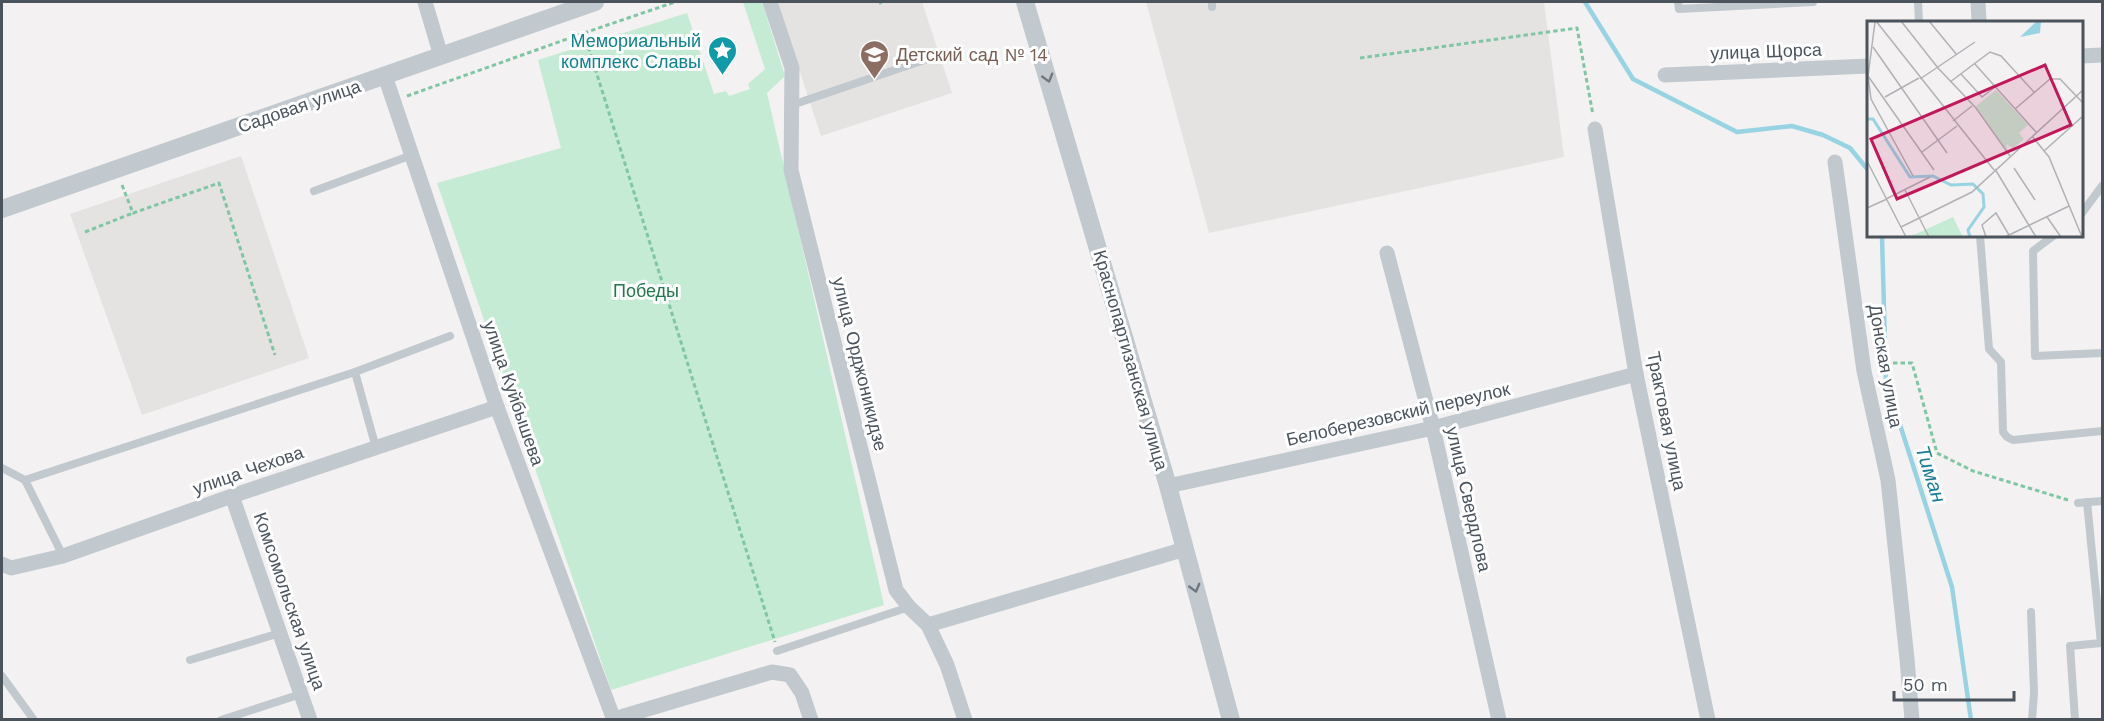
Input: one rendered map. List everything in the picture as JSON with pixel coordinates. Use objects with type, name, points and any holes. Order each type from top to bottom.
[{"type":"street","points":[[425,2],[441,56]]},
{"type":"street","name":"Садовая улица","points":[[2,209],[596,2]]},
{"type":"street","name":"улица Орджоникидзе","points":[[770,2],[792,68],[791,170],[896,590],[909,608],[928,626],[947,665],[965,720]]},
{"type":"street","name":"Краснопартизанская улица","points":[[1025,2],[1168,486],[1231,720]]},
{"type":"street","points":[[1978,2],[1978,21]]},
{"type":"street","points":[[2083,56],[2103,55]]},
{"type":"street","name":"улица Щорса","points":[[1665,75],[1867,66]]},
{"type":"street","name":"улица Куйбышева","points":[[385,76],[497,407],[614,719]]},
{"type":"street","name":"Трактовая улица","points":[[1595,129],[1636,374],[1708,720]]},
{"type":"street","name":"Донская улица","points":[[1835,162],[1864,371],[1888,480],[1912,720]]},
{"type":"street","name":"улица Свердлова","points":[[1387,253],[1433,428],[1499,720]]},
{"type":"street","name":"Белоберезовский переулок","points":[[1168,486],[1433,428],[1636,374]]},
{"type":"street","name":"улица Чехова","points":[[5,567],[63,556],[232,496],[497,407]]},
{"type":"street","name":"Комсомольская улица","points":[[232,496],[310,720]]},
{"type":"street","points":[[928,626],[1185,549]]},
{"type":"street","points":[[614,719],[772,672],[790,675],[802,693],[811,720]]},
{"type":"lane","points":[[1678,2],[1679,9],[1813,2]]},
{"type":"lane","points":[[1918,2],[1919,21]]},
{"type":"lane","points":[[791,105],[927,59]]},
{"type":"lane","points":[[314,192],[412,155]]},
{"type":"lane","points":[[2083,212],[2103,186]]},
{"type":"lane","points":[[1980,237],[1989,349],[2001,362],[2003,432],[2013,440],[2103,431]]},
{"type":"lane","points":[[2049,237],[2032,251],[2035,356],[2103,353]]},
{"type":"lane","points":[[25,480],[355,372],[450,336]]},
{"type":"lane","points":[[355,372],[376,448]]},
{"type":"lane","points":[[2,468],[25,480],[63,556]]},
{"type":"lane","points":[[2078,503],[2103,501]]},
{"type":"lane","points":[[2074,720],[2070,646],[2102,643],[2087,502]]},
{"type":"lane","points":[[777,651],[909,608]]},
{"type":"lane","points":[[2031,612],[2034,693],[2032,720]]},
{"type":"lane","points":[[190,660],[280,633]]},
{"type":"lane","points":[[2,676],[34,720]]},
{"type":"lane","points":[[221,720],[301,694]]},
{"type":"path","points":[[394,101],[675,2]]},
{"type":"path","points":[[1360,58],[1576,28],[1595,129]]},
{"type":"path","points":[[584,33],[777,651]]},
{"type":"path","points":[[116,169],[134,213]]},
{"type":"path","points":[[85,232],[219,183],[275,355]]},
{"type":"path","points":[[1864,371],[1875,363],[1912,363],[1937,453],[1973,471],[2078,503]]},
{"type":"shaded area","name":"Детский сад № 14","points":[[777,2],[922,2],[952,93],[821,136]]},
{"type":"shaded area","points":[[1146,2],[1544,2],[1564,157],[1209,233]]},
{"type":"shaded area","points":[[241,156],[309,358],[142,415],[70,214]]},
{"type":"green space","name":"Победы","points":[[743,2],[762,2],[785,76],[767,93],[884,605],[611,690],[437,183],[561,148],[538,60],[687,13],[714,94],[726,91],[729,96],[750,89],[748,84],[765,69]]},
{"type":"waterway","name":"Тиман","points":[[1585,2],[1633,79],[1737,132],[1792,126],[1823,135],[1850,148],[1867,169]]},
{"type":"waterway","name":"Тиман","points":[[1882,237],[1886,381],[1952,587],[1971,720]]},
{"type":"place","name":"Мемориальный комплекс Славы","points":[[722,76]]},
{"type":"place","name":"Детский сад № 14","points":[[875,80]]}]
